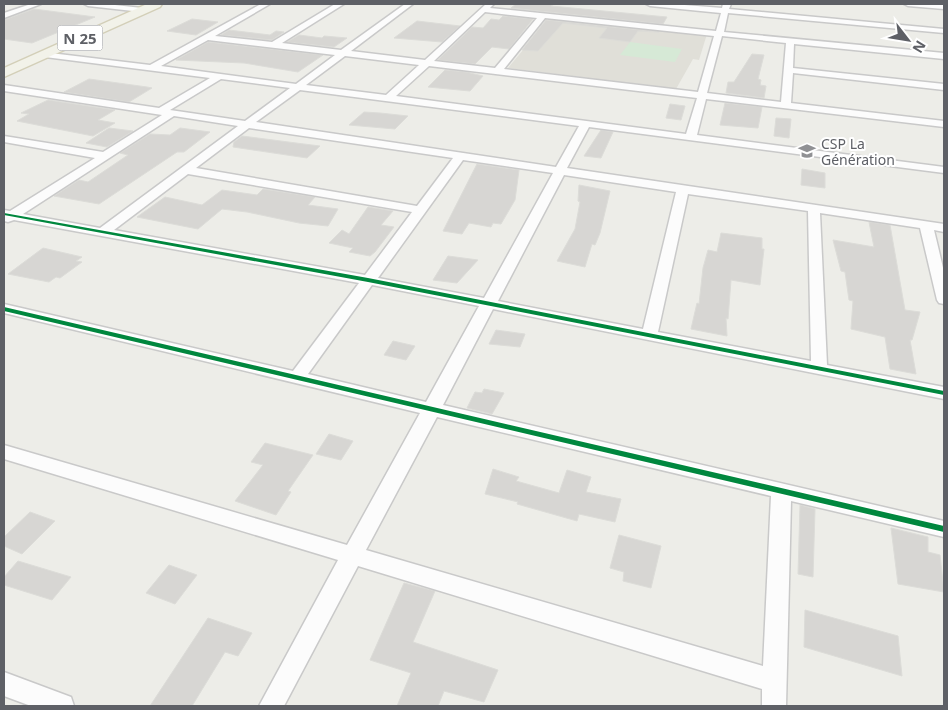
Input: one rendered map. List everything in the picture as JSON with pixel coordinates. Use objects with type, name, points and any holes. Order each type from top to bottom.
[{"type":"main road","name":"N 25","points":[[7,70],[156,4]]},
{"type":"street","points":[[4,16],[36,4]]},
{"type":"street","points":[[88,4],[142,10]]},
{"type":"street","points":[[151,68],[264,4]]},
{"type":"street","points":[[274,45],[340,4]]},
{"type":"street","points":[[104,232],[409,4]]},
{"type":"street","points":[[388,98],[490,4]]},
{"type":"street","points":[[650,4],[726,7],[944,31]]},
{"type":"street","points":[[908,4],[944,7]]},
{"type":"street","points":[[692,136],[701,95],[726,7]]},
{"type":"street","points":[[483,10],[944,56]]},
{"type":"street","points":[[498,71],[543,16]]},
{"type":"street","points":[[206,37],[944,124]]},
{"type":"street","points":[[786,106],[790,41]]},
{"type":"street","points":[[45,54],[944,170]]},
{"type":"street","points":[[788,70],[944,87]]},
{"type":"street","points":[[6,217],[105,156],[218,77]]},
{"type":"street","points":[[4,88],[944,228]]},
{"type":"street","points":[[271,706],[586,123]]},
{"type":"street","points":[[4,139],[105,156]]},
{"type":"street","points":[[296,377],[460,156]]},
{"type":"street","points":[[186,170],[420,210]]},
{"type":"street","points":[[649,336],[683,189]]},
{"type":"street","points":[[814,209],[820,369]]},
{"type":"street","points":[[6,217],[104,232],[368,280],[944,393]]},
{"type":"street","points":[[926,226],[944,300]]},
{"type":"street","points":[[4,309],[944,529]]},
{"type":"street","points":[[4,452],[775,681]]},
{"type":"street","points":[[774,706],[781,490]]},
{"type":"street","points":[[7,689],[62,706]]},
{"type":"shaded area","points":[[549,19],[707,34],[699,60],[693,59],[676,89],[508,68]]},
{"type":"green space","points":[[630,42],[682,49],[675,62],[620,55]]},
{"type":"building","points":[[516,4],[554,4],[551,6],[667,17],[663,24],[511,8]]},
{"type":"building","points":[[34,9],[95,17],[32,43],[4,39],[4,20]]},
{"type":"building","points":[[503,16],[533,19],[509,49],[492,47],[475,64],[438,60],[472,27],[483,28],[491,19],[499,20]]},
{"type":"building","points":[[192,19],[218,22],[196,35],[167,31]]},
{"type":"building","points":[[546,20],[659,32],[638,31],[630,42],[599,38],[607,28],[563,23],[538,51],[522,50]]},
{"type":"building","points":[[417,21],[460,26],[442,42],[394,38]]},
{"type":"building","points":[[229,30],[270,35],[276,31],[284,32],[272,40],[221,35]]},
{"type":"building","points":[[299,35],[322,38],[324,36],[347,38],[334,47],[287,42]]},
{"type":"building","points":[[208,42],[323,55],[298,72],[244,63],[176,60]]},
{"type":"building","points":[[752,54],[764,55],[758,79],[761,80],[760,85],[766,86],[764,98],[726,93],[728,82],[734,82]]},
{"type":"building","points":[[445,70],[483,76],[470,91],[428,87]]},
{"type":"building","points":[[89,79],[152,88],[129,102],[64,92]]},
{"type":"building","points":[[48,100],[115,110],[98,120],[115,123],[93,136],[17,121],[29,114],[21,113]]},
{"type":"building","points":[[725,103],[762,107],[758,128],[720,125]]},
{"type":"building","points":[[670,104],[685,106],[681,120],[666,118]]},
{"type":"building","points":[[364,112],[408,116],[395,129],[349,125]]},
{"type":"building","points":[[776,118],[791,119],[789,138],[774,136]]},
{"type":"building","points":[[109,128],[133,131],[107,147],[86,143]]},
{"type":"building","points":[[180,128],[210,132],[184,152],[177,152],[99,204],[54,196],[79,180],[88,182],[128,155],[120,153],[150,134],[170,135]]},
{"type":"building","points":[[601,130],[613,132],[601,158],[584,156]]},
{"type":"building","points":[[242,136],[320,146],[307,158],[233,147],[234,142]]},
{"type":"building","points":[[477,164],[519,170],[515,200],[501,224],[493,223],[491,227],[469,223],[462,234],[443,231]]},
{"type":"building","points":[[802,169],[825,173],[825,188],[801,185]]},
{"type":"building","points":[[579,185],[610,191],[600,233],[595,245],[592,244],[585,267],[557,261],[575,229],[580,202],[578,201]]},
{"type":"building","points":[[263,189],[315,197],[308,205],[338,209],[328,226],[299,223],[247,212],[222,209],[198,229],[137,217],[165,197],[202,205],[222,190],[257,195]]},
{"type":"building","points":[[368,207],[393,211],[381,225],[394,227],[375,252],[370,256],[349,252],[353,248],[329,243],[342,230],[349,234]]},
{"type":"building","points":[[869,222],[890,225],[905,310],[920,312],[912,340],[910,340],[916,374],[890,369],[885,337],[851,329],[853,301],[849,300],[845,272],[841,271],[833,240],[874,247]]},
{"type":"building","points":[[721,233],[762,238],[762,249],[764,249],[760,285],[731,280],[728,319],[726,318],[727,336],[691,329],[697,303],[699,304],[703,268],[708,250],[717,252]]},
{"type":"building","points":[[43,248],[82,257],[76,261],[82,262],[60,278],[56,277],[49,282],[8,274]]},
{"type":"building","points":[[448,256],[478,260],[457,283],[433,280]]},
{"type":"building","points":[[496,330],[525,334],[520,347],[489,344]]},
{"type":"building","points":[[393,341],[415,346],[406,360],[384,355]]},
{"type":"building","points":[[484,389],[504,393],[492,414],[467,408],[475,392],[482,393]]},
{"type":"building","points":[[329,434],[353,441],[341,460],[316,454]]},
{"type":"building","points":[[265,443],[313,455],[288,491],[291,492],[276,515],[235,501],[263,465],[251,462]]},
{"type":"building","points":[[493,469],[519,477],[516,481],[559,493],[567,470],[591,477],[586,492],[621,499],[615,522],[579,514],[577,521],[517,504],[518,502],[485,494]]},
{"type":"building","points":[[800,505],[815,509],[813,577],[798,574]]},
{"type":"building","points":[[30,512],[55,521],[22,554],[4,546],[4,537]]},
{"type":"building","points":[[891,528],[928,537],[928,552],[940,555],[944,592],[898,584]]},
{"type":"building","points":[[619,535],[661,546],[651,588],[623,581],[624,572],[610,568]]},
{"type":"building","points":[[18,561],[71,577],[52,600],[4,585],[4,577]]},
{"type":"building","points":[[169,565],[197,575],[175,604],[146,593]]},
{"type":"building","points":[[404,583],[435,591],[413,642],[498,670],[484,702],[444,691],[438,706],[397,706],[411,673],[370,660]]},
{"type":"building","points":[[805,610],[898,636],[902,676],[804,647]]},
{"type":"building","points":[[208,618],[252,633],[238,656],[225,652],[192,706],[150,706]]},
{"type":"cycle path","points":[[4,214],[368,280],[944,393]]},
{"type":"cycle path","points":[[4,309],[944,529]]},
{"type":"place","name":"CSP La Génération","points":[[807,151]]}]
